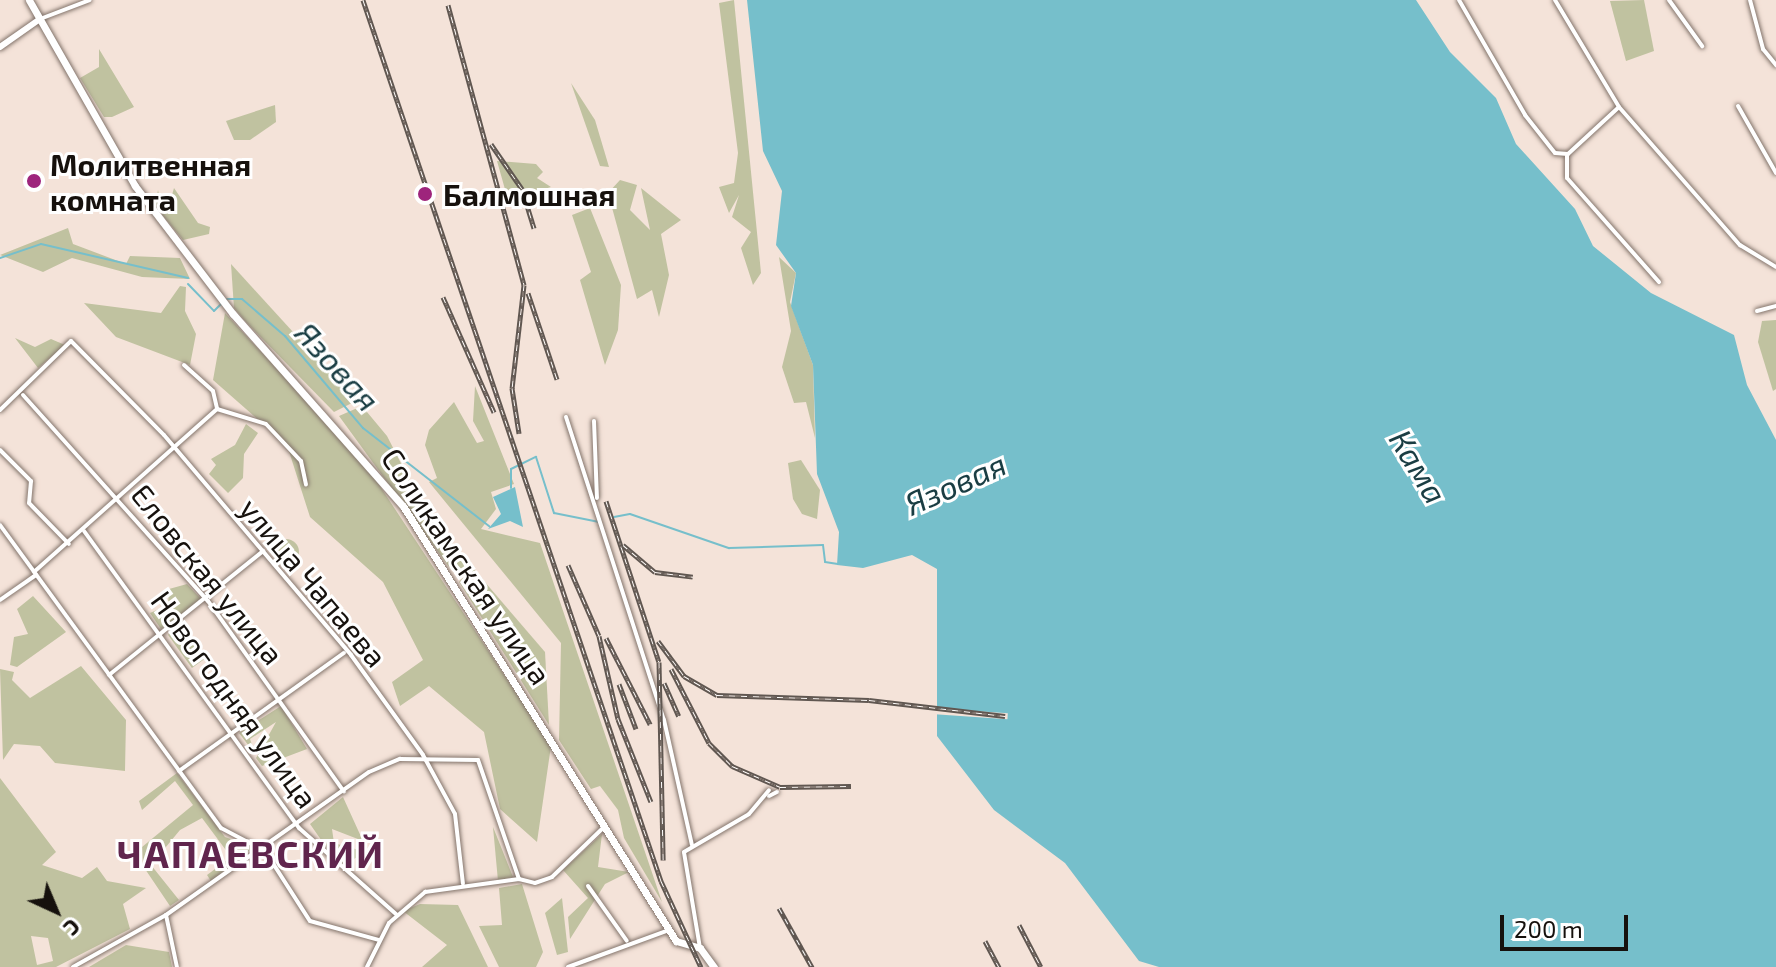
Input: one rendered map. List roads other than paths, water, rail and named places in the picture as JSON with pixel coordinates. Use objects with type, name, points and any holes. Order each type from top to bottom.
[{"type":"main road","name":"Соликамская улица","points":[[29,0],[135,186],[233,314],[403,506],[607,824],[669,930],[680,944],[700,948],[714,967]]},
{"type":"street","points":[[0,47],[40,19],[90,0]]},
{"type":"street","points":[[1459,0],[1543,142],[1568,154]]},
{"type":"street","points":[[1555,0],[1619,107],[1740,245],[1776,267]]},
{"type":"street","points":[[1669,0],[1702,46]]},
{"type":"street","points":[[1750,0],[1763,49],[1776,65]]},
{"type":"street","points":[[1738,106],[1776,173]]},
{"type":"street","points":[[1619,107],[1568,154],[1567,178],[1659,282]]},
{"type":"street","points":[[1757,311],[1776,306]]},
{"type":"street","name":"улица Чапаева","points":[[23,395],[71,341],[172,448],[263,550],[423,755],[455,814],[463,884]]},
{"type":"street","points":[[184,365],[213,391],[217,409]]},
{"type":"street","points":[[0,410],[23,395]]},
{"type":"street","name":"Еловская улица","points":[[23,395],[119,498],[208,601],[344,792]]},
{"type":"street","points":[[0,600],[84,531],[217,409]]},
{"type":"street","points":[[217,409],[276,433],[301,461],[306,484]]},
{"type":"street","points":[[566,417],[597,501],[666,727],[692,845]]},
{"type":"street","points":[[594,421],[597,501]]},
{"type":"street","points":[[0,450],[31,481],[29,503],[69,544]]},
{"type":"street","points":[[0,525],[221,828],[265,851],[302,915],[379,940]]},
{"type":"street","name":"Новогодняя улица","points":[[84,531],[299,828],[396,914]]},
{"type":"street","points":[[109,675],[208,601],[263,550]]},
{"type":"street","points":[[179,771],[282,702],[344,653]]},
{"type":"street","points":[[73,967],[166,915],[265,851],[369,772],[423,755],[469,755],[485,768],[519,879]]},
{"type":"street","points":[[700,948],[683,864],[692,845],[769,793],[777,792]]},
{"type":"street","points":[[367,967],[379,940],[396,914],[425,892],[463,884],[552,877],[607,824]]},
{"type":"street","points":[[588,886],[627,941]]},
{"type":"street","points":[[166,915],[177,967]]},
{"type":"street","points":[[568,967],[627,941],[669,930]]},
{"type":"water","name":"Кама","points":[[747,0],[1416,0],[1450,52],[1496,98],[1516,144],[1575,209],[1593,246],[1651,293],[1734,335],[1747,385],[1776,440],[1776,967],[1159,967],[1139,961],[1065,863],[994,810],[937,736],[937,569],[912,555],[863,568],[837,565],[839,532],[817,474],[813,365],[791,306],[796,273],[776,245],[782,191],[763,151]]},
{"type":"water","points":[[515,487],[523,527],[510,521],[488,529],[501,514],[493,497]]},
{"type":"waterway","name":"Язовая","points":[[0,258],[41,244],[188,278]]},
{"type":"waterway","name":"Язовая","points":[[188,284],[214,311],[222,303]]},
{"type":"waterway","name":"Язовая","points":[[227,299],[242,299],[285,336],[363,428],[489,526]]},
{"type":"waterway","name":"Язовая","points":[[511,488],[511,469],[536,457],[554,513],[599,522]]},
{"type":"waterway","name":"Язовая","points":[[614,517],[630,514],[729,548],[823,545],[825,562],[838,564]]},
{"type":"railway","points":[[363,0],[661,881],[701,967]]},
{"type":"railway","points":[[448,5],[524,285],[512,388],[519,433]]},
{"type":"railway","points":[[491,144],[522,189],[534,228]]},
{"type":"railway","points":[[528,293],[557,379]]},
{"type":"railway","points":[[443,297],[494,412]]},
{"type":"railway","points":[[606,501],[659,662],[663,860]]},
{"type":"railway","points":[[623,545],[655,572],[693,577]]},
{"type":"railway","points":[[568,565],[599,636],[618,719],[651,802]]},
{"type":"railway","points":[[606,638],[650,724]]},
{"type":"railway","points":[[658,641],[684,676],[717,695],[869,700],[1005,716]]},
{"type":"railway","points":[[671,669],[709,743],[732,766],[780,787],[851,786]]},
{"type":"railway","points":[[664,683],[679,716]]},
{"type":"railway","points":[[619,684],[636,729]]},
{"type":"railway","points":[[779,908],[812,967]]},
{"type":"railway","points":[[1019,925],[1041,967]]},
{"type":"railway","points":[[985,941],[999,967]]},
{"type":"place","name":"Молитвенная комната","points":[[34,181]]},
{"type":"place","name":"Балмошная","points":[[425,194]]},
{"type":"district","name":"ЧАПАЕВСКИЙ","points":[[251,854]]}]
